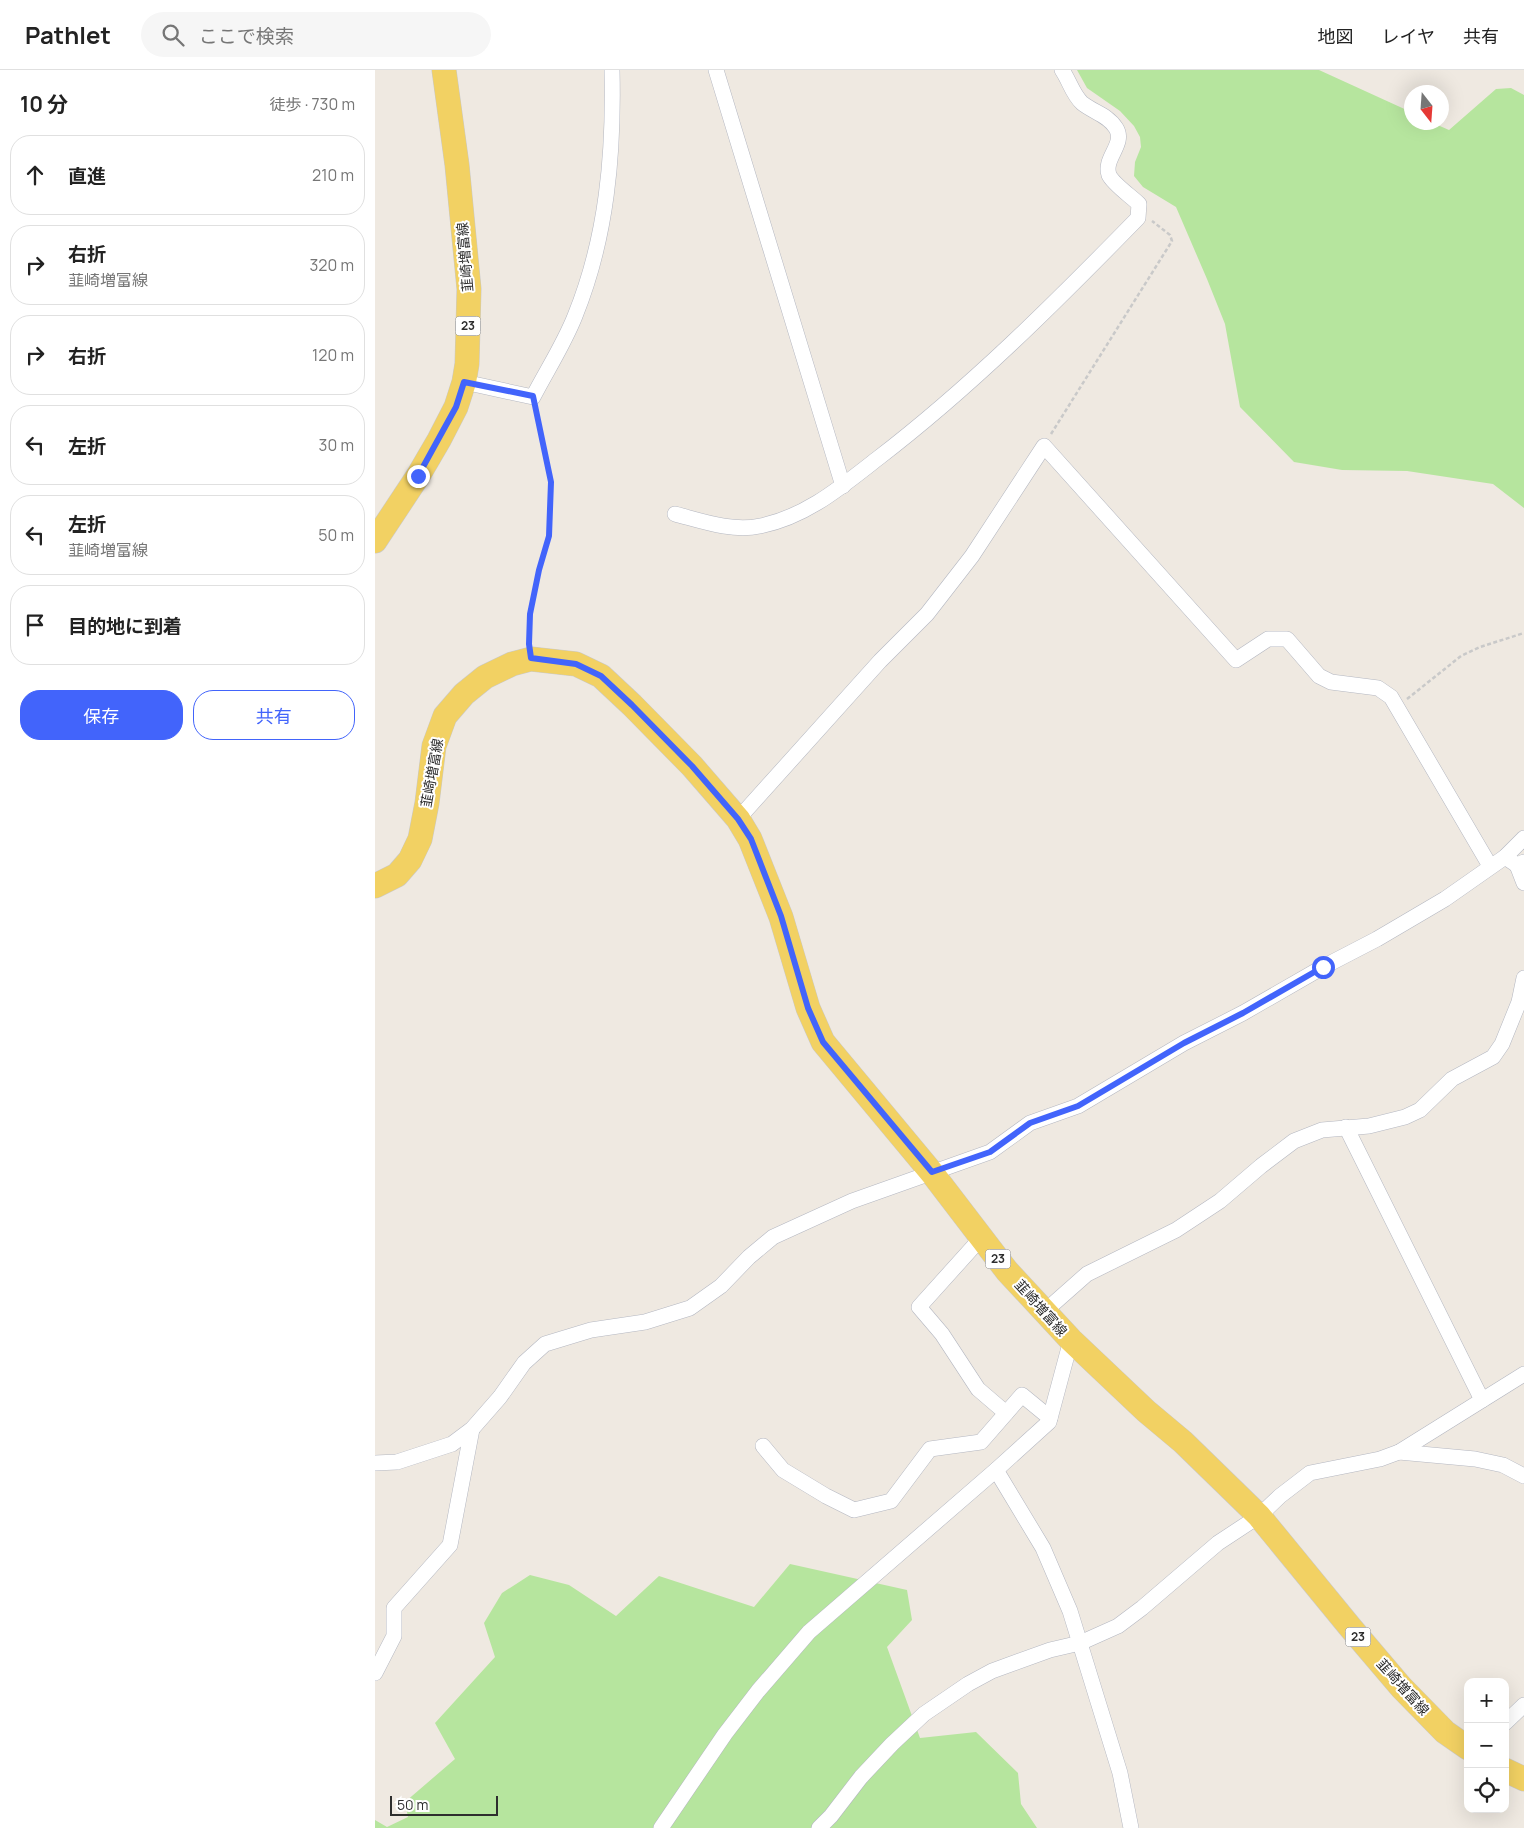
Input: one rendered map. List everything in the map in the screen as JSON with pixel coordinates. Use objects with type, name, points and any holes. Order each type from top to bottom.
[{"type":"main road","name":"韮崎増富線","points":[[375,541],[418,476],[439,440],[456,407],[464,382],[467,364],[469,289],[457,165],[444,70]]},
{"type":"main road","name":"韮崎増富線","points":[[375,886],[397,875],[410,860],[420,839],[427,803],[434,746],[445,716],[464,694],[485,677],[512,664],[531,658],[576,664],[601,676],[692,766],[738,819],[751,839],[781,916],[808,1008],[823,1042],[932,1172],[1007,1271],[1071,1340],[1146,1411],[1183,1442],[1259,1516],[1401,1687],[1445,1732],[1464,1745]]},
{"type":"main road","points":[[1509,1772],[1524,1779]]},
{"type":"street","points":[[464,382],[533,396],[575,317],[598,244],[608,190],[612,147],[612,70]]},
{"type":"street","points":[[715,70],[843,486]]},
{"type":"street","points":[[675,514],[737,528],[759,526],[788,519],[818,504],[924,423],[1002,353],[1138,218],[1139,204],[1112,179],[1109,173],[1111,156],[1119,136],[1117,129],[1103,115],[1078,99],[1062,70]]},
{"type":"street","points":[[738,819],[873,668],[927,614],[972,556],[1044,446],[1236,660],[1268,639],[1287,639],[1319,676],[1331,682],[1378,688],[1391,696],[1490,866]]},
{"type":"street","points":[[1524,838],[1515,861],[1524,883]]},
{"type":"street","points":[[375,1463],[397,1462],[452,1444],[473,1430],[524,1363],[545,1344],[591,1330],[645,1322],[690,1308],[721,1286],[749,1257],[773,1237],[852,1201],[990,1152],[1030,1123],[1078,1106],[1184,1043],[1243,1013],[1323,967],[1377,939],[1445,899],[1490,866],[1515,861]]},
{"type":"street","points":[[1044,1312],[1087,1274],[1176,1230],[1220,1201],[1294,1141],[1322,1130],[1369,1126],[1405,1118],[1420,1110],[1453,1079],[1493,1057],[1502,1044],[1519,1002],[1524,978]]},
{"type":"street","points":[[1346,1127],[1482,1400]]},
{"type":"street","points":[[982,1237],[919,1308],[942,1334],[978,1389],[1006,1413]]},
{"type":"street","points":[[661,1828],[736,1720],[758,1691],[809,1632],[1049,1422],[1071,1340]]},
{"type":"street","points":[[819,1828],[880,1757],[924,1714],[968,1684],[992,1671],[1050,1650],[1080,1643],[1118,1626],[1218,1543],[1259,1516],[1280,1496],[1310,1473],[1380,1459],[1399,1452],[1524,1374]]},
{"type":"street","points":[[763,1446],[783,1470],[826,1496],[854,1510],[891,1501],[930,1449],[981,1442],[1022,1395],[1050,1418]]},
{"type":"street","points":[[375,1673],[394,1636],[394,1608],[450,1545],[473,1430]]},
{"type":"street","points":[[1399,1452],[1475,1459],[1503,1465],[1524,1476]]},
{"type":"street","points":[[996,1470],[1043,1548],[1070,1611],[1119,1773],[1131,1828]]},
{"type":"street","points":[[1509,1719],[1524,1705]]},
{"type":"path","points":[[1044,446],[1172,241],[1170,235],[1139,212]]},
{"type":"path","points":[[531,658],[529,644],[530,614],[539,570],[549,536],[551,482],[533,396]]},
{"type":"path","points":[[1397,707],[1461,656],[1480,647],[1524,633]]},
{"type":"green space","points":[[1077,70],[1319,70],[1404,109],[1404,130],[1449,130],[1496,89],[1511,88],[1524,95],[1524,508],[1493,484],[1407,471],[1342,470],[1294,462],[1240,407],[1225,324],[1176,207],[1143,187],[1134,176],[1135,162],[1141,147],[1140,137],[1134,126],[1120,111],[1087,88]]},
{"type":"green space","points":[[790,1564],[907,1590],[912,1620],[887,1647],[920,1738],[976,1732],[1018,1773],[1021,1804],[1037,1828],[375,1828],[375,1820],[387,1827],[408,1817],[405,1802],[455,1759],[435,1723],[495,1657],[484,1623],[502,1593],[530,1575],[569,1585],[616,1616],[659,1576],[754,1607]]},
{"type":"route","points":[[418,476],[456,407],[464,382],[533,396],[551,482],[549,536],[539,570],[530,614],[529,644],[531,658],[576,664],[601,676],[692,766],[738,819],[751,839],[781,916],[808,1008],[823,1042],[932,1172],[990,1152],[1030,1123],[1078,1106],[1184,1043],[1243,1013],[1323,967]]}]
